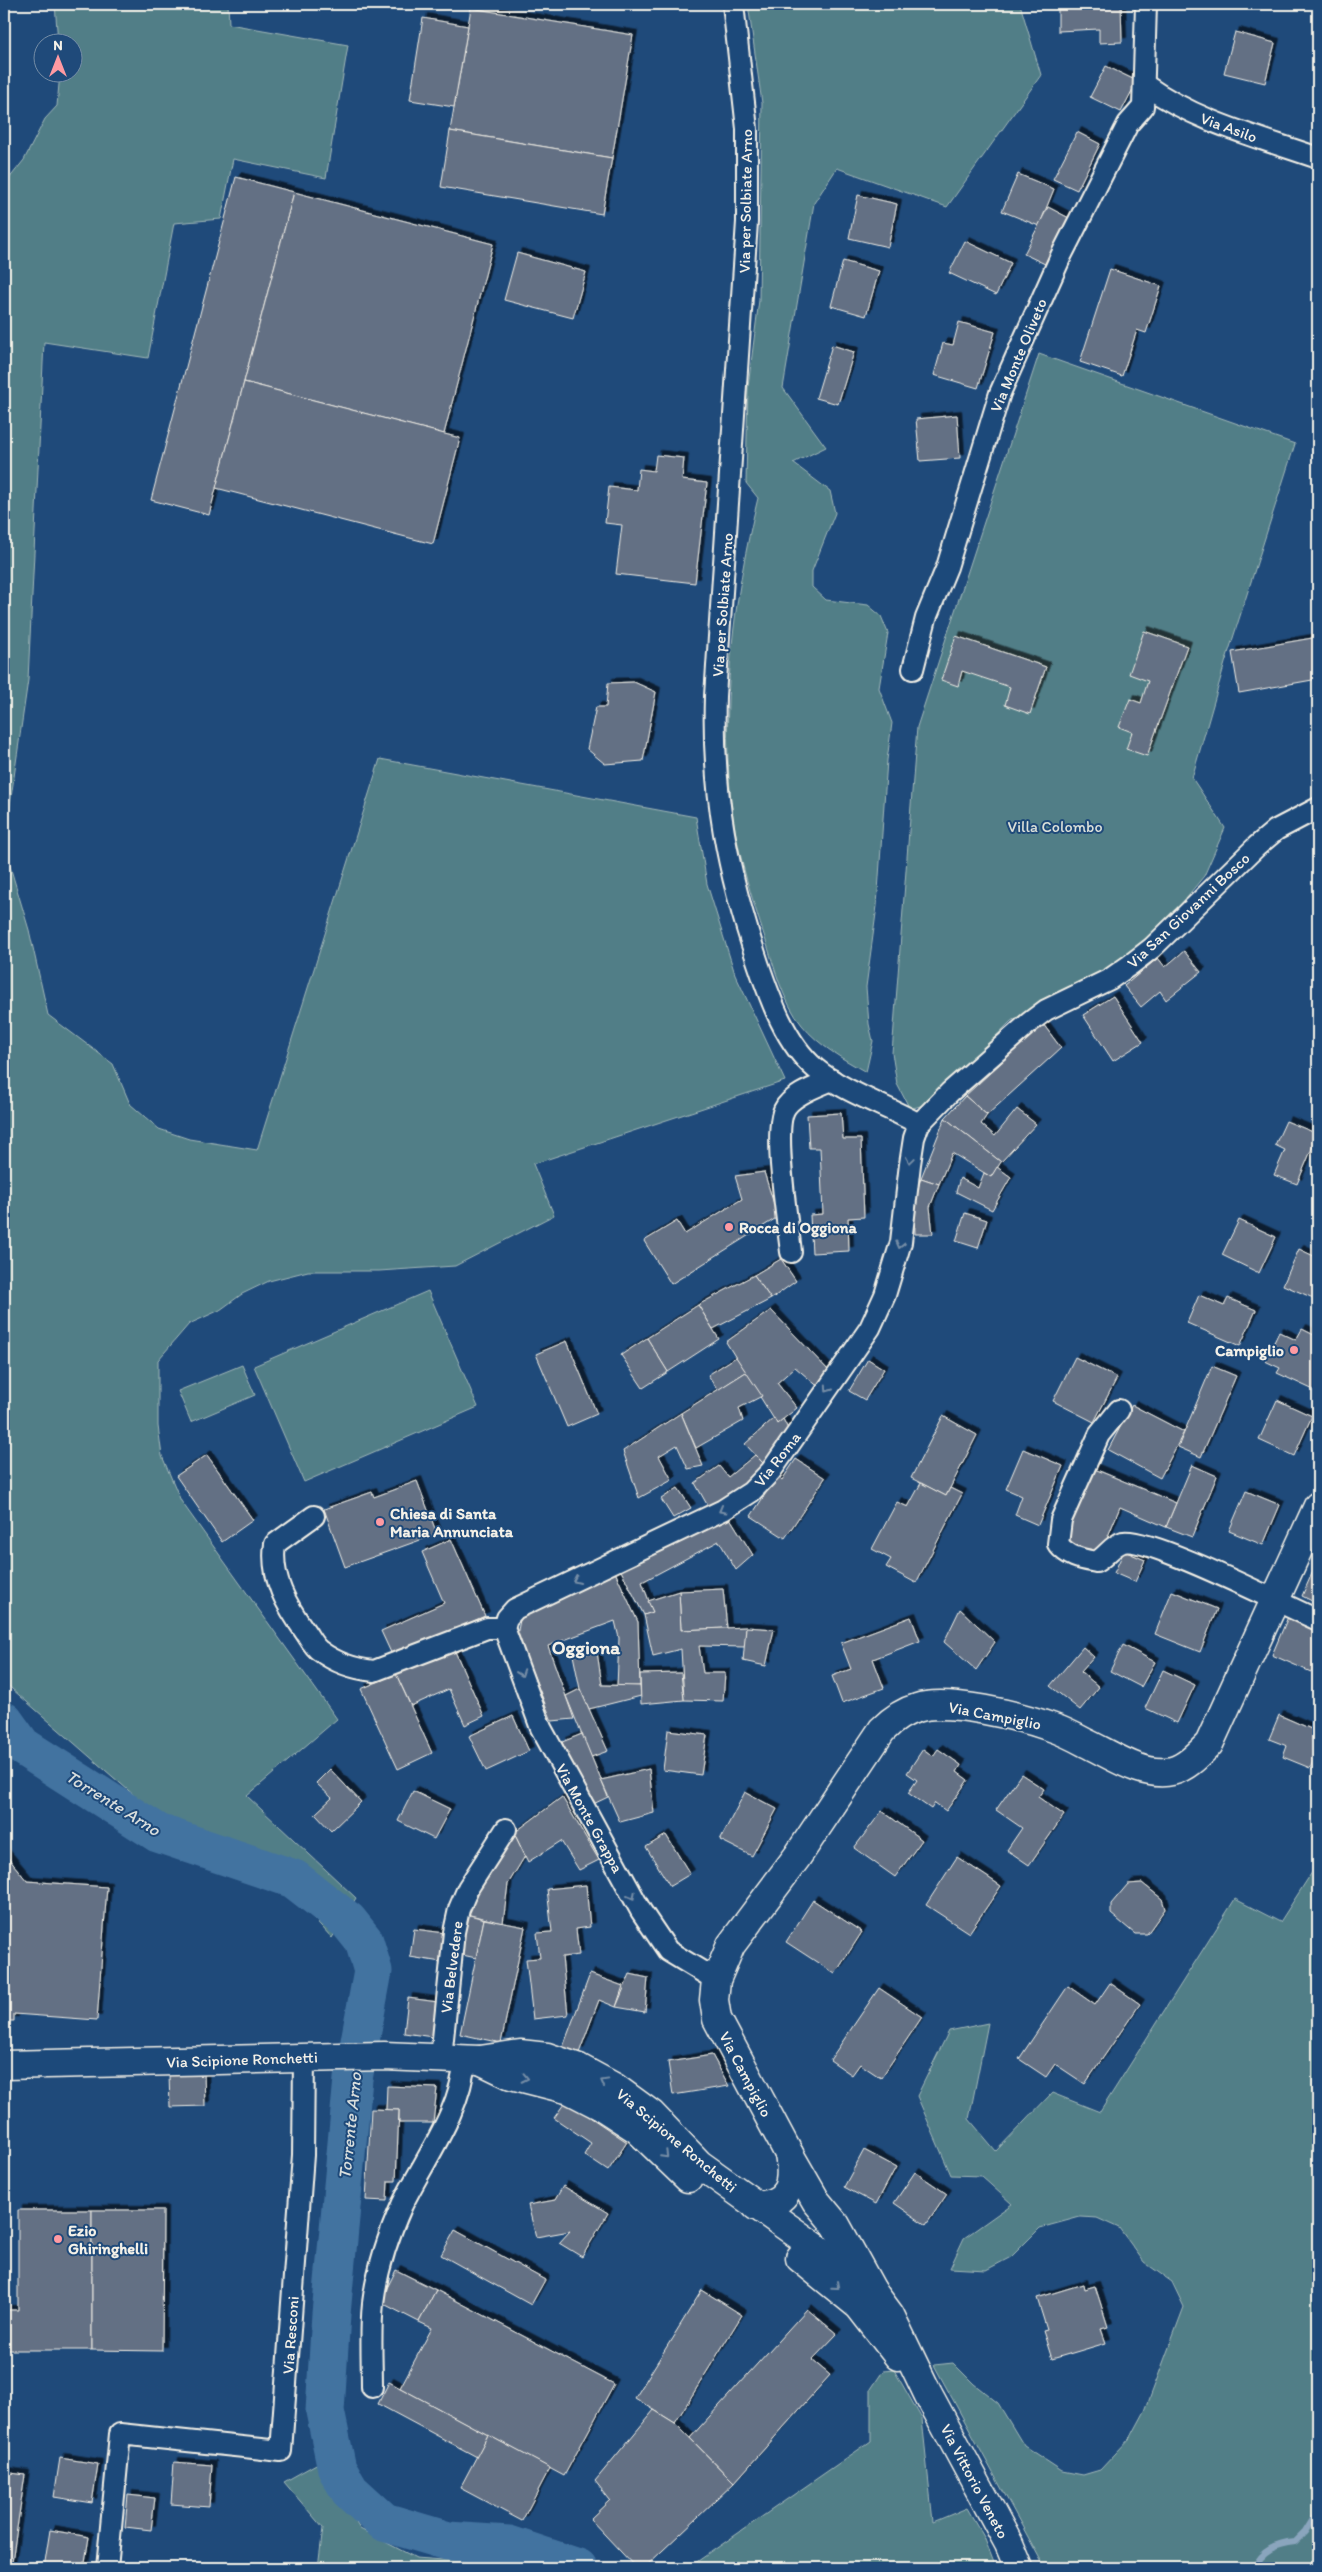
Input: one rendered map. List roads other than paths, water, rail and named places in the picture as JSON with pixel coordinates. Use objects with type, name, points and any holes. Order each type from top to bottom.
[{"type":"street","name":"Via per Solbiate Arno","points":[[733,4],[742,72],[748,180],[734,431],[715,696],[716,781],[728,861],[742,916],[762,978],[774,1007],[800,1053],[815,1068],[832,1080],[919,1124]]},
{"type":"street","name":"Via Monte Oliveto","points":[[913,669],[926,618],[947,567],[1000,393],[1061,256],[1128,124],[1143,106],[1146,4]]},
{"type":"street","name":"Via Asilo","points":[[1145,84],[1170,103],[1210,122],[1318,158]]},
{"type":"street","name":"Via San Giovanni Bosco","points":[[919,1124],[950,1092],[1030,1022],[1046,1010],[1110,979],[1130,966],[1152,948],[1256,846],[1276,830],[1318,808]]},
{"type":"street","points":[[791,1252],[780,1140],[784,1110],[804,1092],[832,1080]]},
{"type":"street","name":"Via Roma","points":[[504,1628],[507,1618],[515,1609],[723,1510],[751,1492],[764,1478],[870,1328],[885,1294],[902,1242],[914,1138],[919,1124]]},
{"type":"street","points":[[1119,1410],[1099,1435],[1061,1520],[1058,1544],[1062,1549],[1077,1558],[1096,1562],[1106,1557],[1113,1547],[1123,1542],[1155,1546],[1318,1620]]},
{"type":"street","name":"Via Campiglio","points":[[873,2292],[836,2224],[816,2201],[789,2154],[717,2020],[714,2000],[716,1980],[731,1945],[797,1858],[882,1730],[897,1716],[917,1707],[939,1704],[960,1706],[1053,1727],[1135,1766],[1150,1771],[1172,1771],[1192,1761],[1209,1744],[1318,1506]]},
{"type":"street","points":[[314,1516],[275,1544],[272,1561],[278,1586],[293,1614],[318,1651],[356,1669],[374,1670],[487,1628],[504,1628]]},
{"type":"street","name":"Via Monte Grappa","points":[[504,1628],[541,1728],[640,1911],[668,1950],[716,1980]]},
{"type":"street","name":"Via Belvedere","points":[[372,2387],[373,2303],[384,2255],[402,2206],[456,2100],[464,2075],[454,1932],[459,1909],[468,1888],[506,1829]]},
{"type":"street","name":"Via Scipione Ronchetti","points":[[4,2065],[313,2057],[384,2056],[462,2059],[520,2054],[547,2057],[579,2068],[614,2087],[651,2114],[699,2164],[756,2206],[802,2248]]},
{"type":"street","name":"Via Resconi","points":[[107,2568],[120,2434],[281,2450],[303,2155],[313,2057]]},
{"type":"street","name":"Via Scipione Ronchetti","points":[[462,2059],[510,2075],[570,2090],[603,2107],[637,2129],[688,2178],[802,2248]]},
{"type":"street","name":"Via Campiglio","points":[[756,2206],[770,2205],[781,2200],[791,2183],[792,2172],[789,2154]]},
{"type":"street","points":[[802,2248],[814,2230],[816,2201]]},
{"type":"street","name":"Via Vittorio Veneto","points":[[802,2248],[873,2292],[890,2315],[928,2394],[1009,2544],[1019,2568]]},
{"type":"street","name":"Via Vittorio Veneto","points":[[802,2248],[859,2306],[928,2394]]},
{"type":"waterway","name":"Torrente Arno","points":[[4,1721],[22,1746],[158,1833],[294,1879],[348,1921],[364,1941],[373,1971],[353,2079],[331,2314],[325,2411],[337,2469],[350,2491],[384,2522],[448,2541],[509,2545],[578,2568]]},
{"type":"waterway","points":[[1253,2568],[1265,2552],[1275,2546],[1295,2542],[1305,2532],[1318,2511]]},
{"type":"place","name":"Rocca di Oggiona","points":[[729,1227]]},
{"type":"place","name":"Campiglio","points":[[1294,1350]]},
{"type":"place","name":"Chiesa di Santa Maria Annunciata","points":[[380,1522]]},
{"type":"place","name":"Ezio Ghiringhelli","points":[[58,2239]]},
{"type":"district","name":"Oggiona","points":[[586,1647]]},
{"type":"park label","name":"Villa Colombo","points":[[1055,826]]}]
